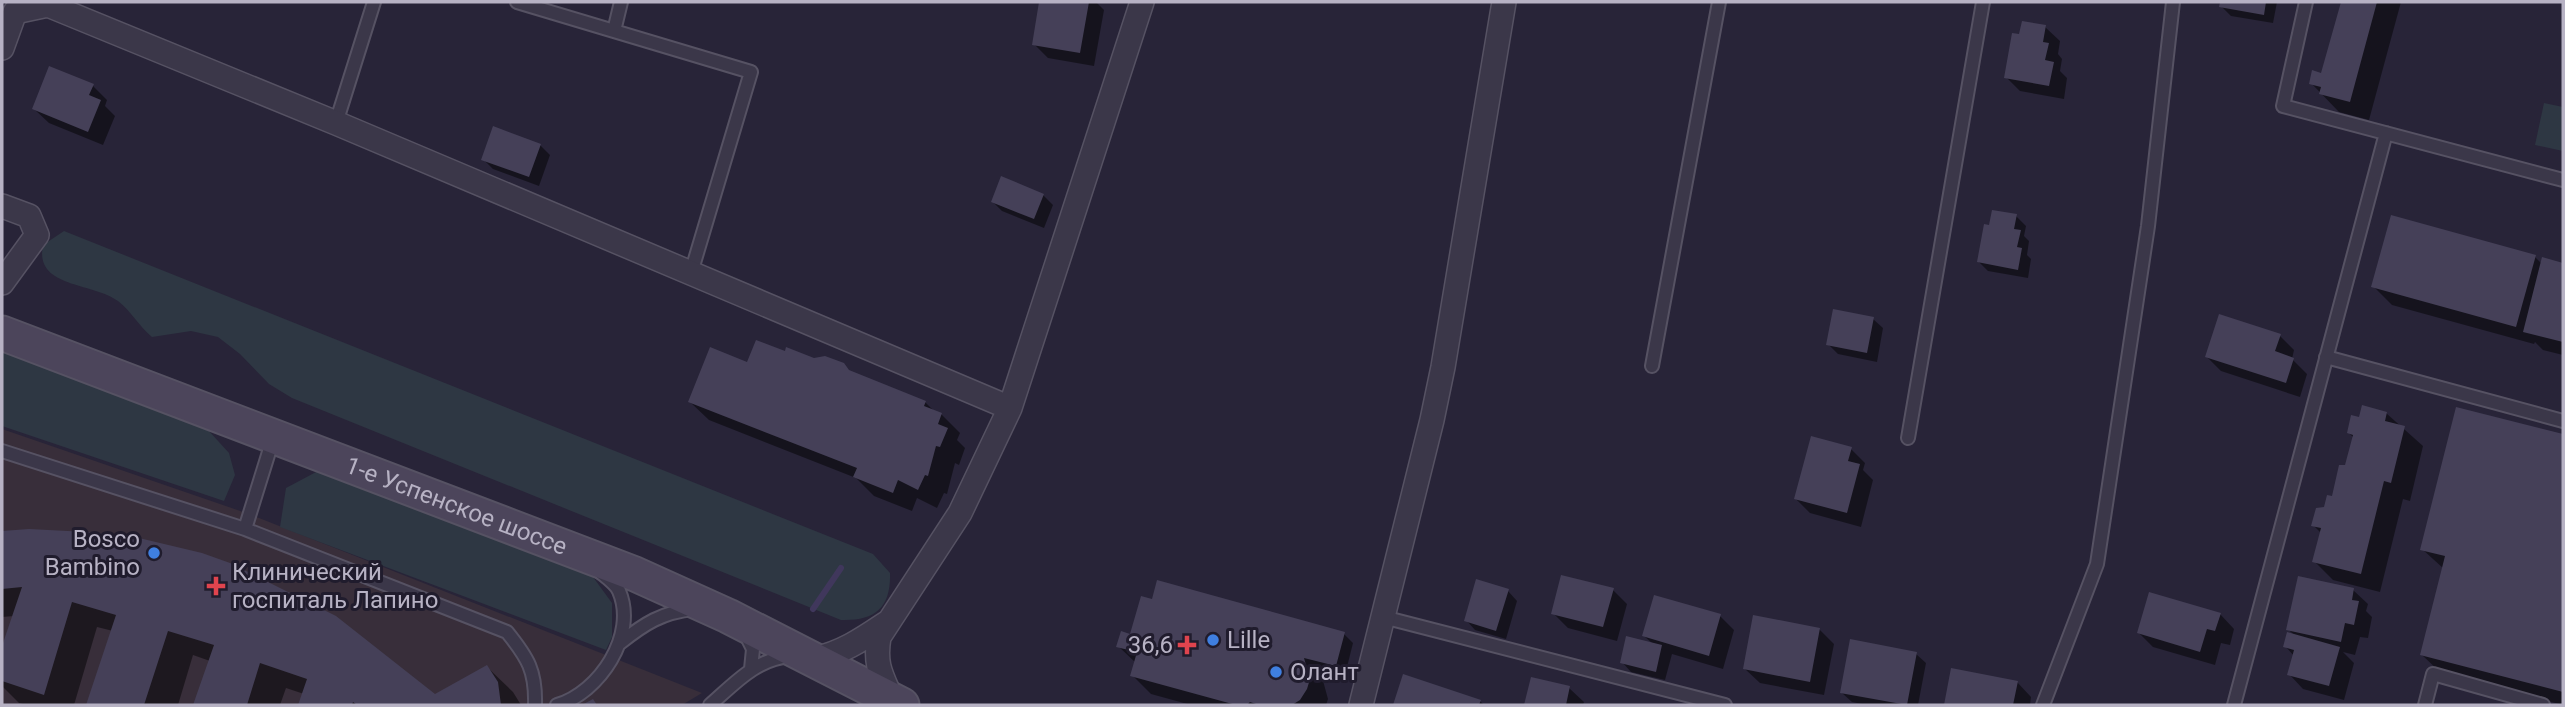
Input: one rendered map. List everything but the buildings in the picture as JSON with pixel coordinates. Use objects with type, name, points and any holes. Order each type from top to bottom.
[{"type":"main road","name":"1-е Успенское шоссе","points":[[2,333],[635,574],[719,612],[897,703]]},
{"type":"street","points":[[897,703],[880,672],[876,656],[879,637],[960,513],[1010,408],[1142,2]]},
{"type":"street","points":[[1361,705],[1443,367],[1504,2]]},
{"type":"street","points":[[2,48],[15,12],[48,5],[336,123],[1010,408]]},
{"type":"street","points":[[2,206],[29,216],[37,235],[2,283]]},
{"type":"street","points":[[810,657],[833,655],[854,645],[888,622]]},
{"type":"lane","points":[[336,123],[374,2]]},
{"type":"lane","points":[[517,2],[751,72],[691,273]]},
{"type":"lane","points":[[614,31],[621,2]]},
{"type":"lane","points":[[1652,366],[1719,2]]},
{"type":"lane","points":[[1908,438],[1983,2]]},
{"type":"lane","points":[[2043,705],[2097,564],[2148,226],[2173,2]]},
{"type":"lane","points":[[2306,2],[2283,106],[2563,180]]},
{"type":"lane","points":[[2234,705],[2386,133]]},
{"type":"lane","points":[[2326,357],[2563,421]]},
{"type":"lane","points":[[245,529],[274,438]]},
{"type":"lane","points":[[2,451],[245,529],[508,632],[528,659],[536,689],[535,705]]},
{"type":"lane","points":[[557,705],[586,690],[608,666],[620,643],[624,607],[618,589],[582,555]]},
{"type":"lane","points":[[620,643],[649,621],[679,611],[719,612],[747,634],[753,649],[751,669]]},
{"type":"lane","points":[[1383,617],[1725,705]]},
{"type":"lane","points":[[710,705],[751,669],[769,660],[810,657]]},
{"type":"lane","points":[[2425,705],[2433,674],[2543,705]]},
{"type":"shaded area","points":[[2544,103],[2563,107],[2563,151],[2535,145]]},
{"type":"shaded area","points":[[64,231],[873,554],[890,573],[890,585],[884,604],[872,615],[841,620],[292,398],[269,384],[240,354],[218,337],[191,331],[152,337],[118,301],[67,282],[47,269],[43,259],[43,245]]},
{"type":"shaded area","points":[[2,350],[208,430],[229,453],[235,475],[224,501],[2,426]]},
{"type":"shaded area","name":"Клинический госпиталь Лапино","points":[[2,429],[249,514],[702,693],[682,705],[2,705]]},
{"type":"shaded area","points":[[318,471],[342,477],[593,577],[612,603],[612,637],[606,650],[280,527],[286,488]]},
{"type":"waterway","points":[[813,609],[841,568]]},
{"type":"place","name":"Bosco Bambino","points":[[154,553]]},
{"type":"place","name":"Клинический госпиталь Лапино","points":[[216,586]]},
{"type":"place","name":"Lille","points":[[1213,640]]},
{"type":"place","name":"36,6","points":[[1187,645]]},
{"type":"place","name":"Олант","points":[[1276,672]]}]
